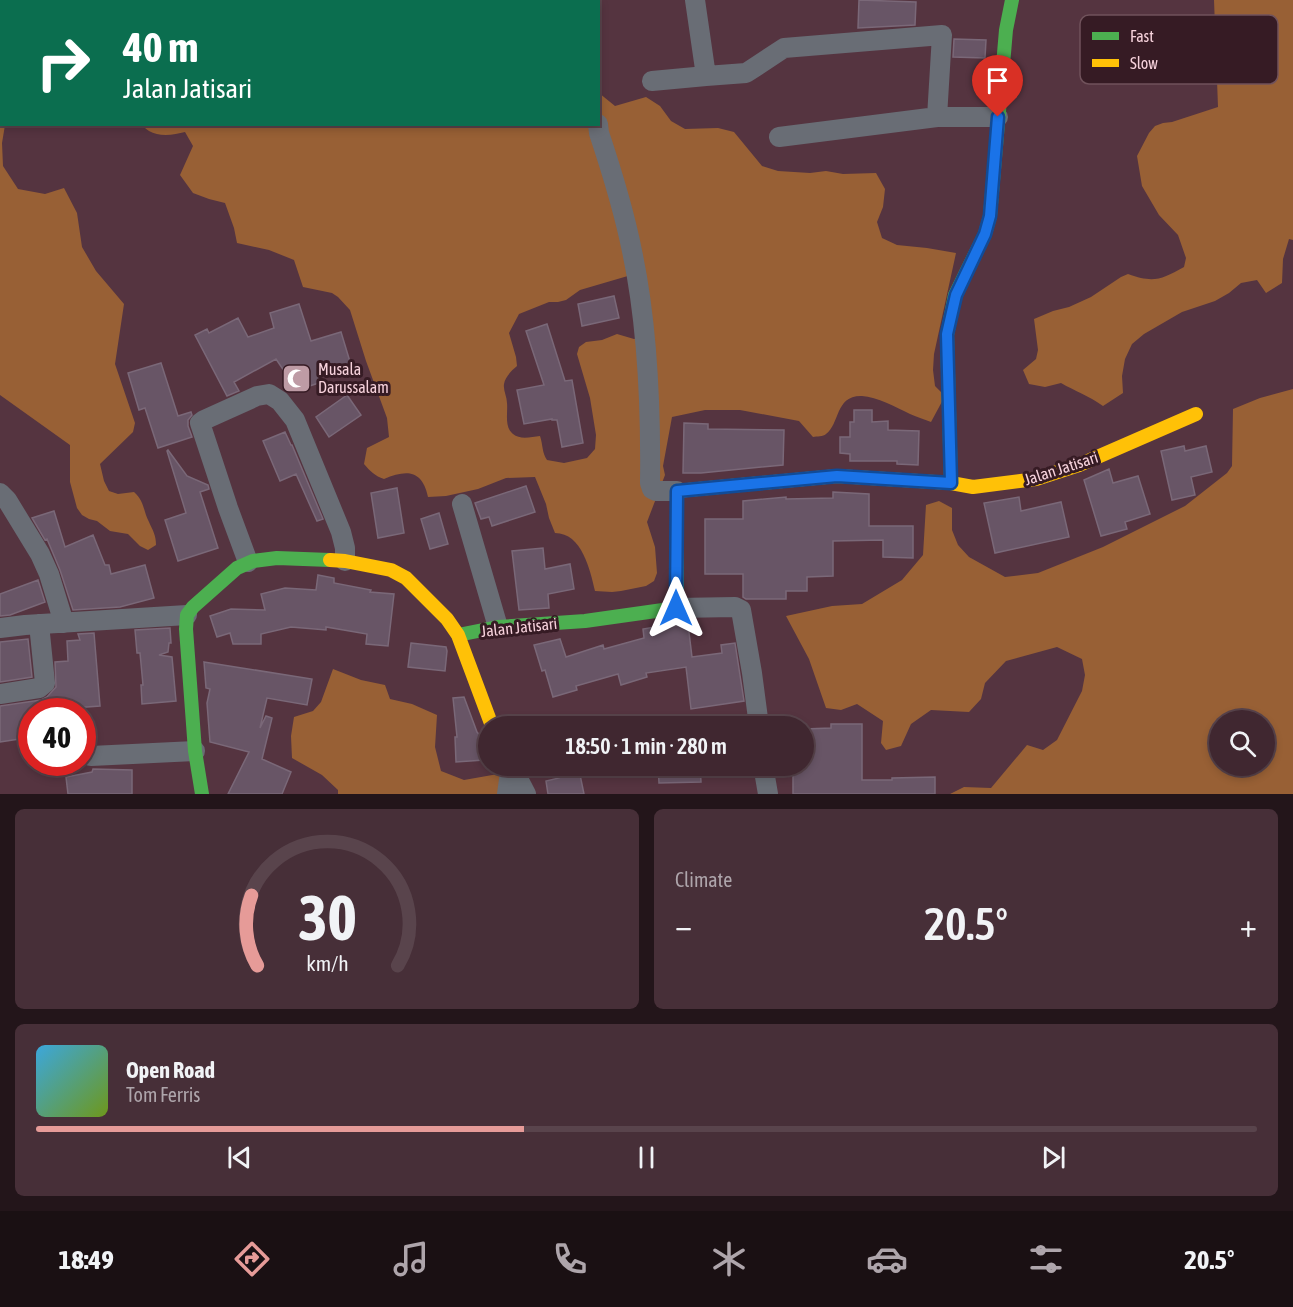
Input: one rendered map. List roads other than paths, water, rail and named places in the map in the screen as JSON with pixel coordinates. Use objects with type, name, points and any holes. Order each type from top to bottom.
[{"type":"street","points":[[695,0],[706,76]]},
{"type":"street","points":[[951,483],[947,334],[956,295],[985,234],[990,216],[1006,30],[1012,0]]},
{"type":"street","points":[[652,81],[746,73],[784,48],[942,35],[937,117]]},
{"type":"street","points":[[779,137],[937,117],[998,117]]},
{"type":"street","points":[[598,126],[625,219],[639,294],[649,383],[650,483],[652,489],[656,491],[677,491],[676,608]]},
{"type":"street","points":[[248,562],[200,423],[257,396],[269,394],[280,401],[295,420],[341,532],[345,561]]},
{"type":"street","name":"Jalan Jatisari","points":[[677,491],[837,476],[951,483],[973,487],[1036,479],[1079,465],[1196,414]]},
{"type":"street","points":[[0,493],[7,500],[40,554],[49,574],[64,623]]},
{"type":"street","points":[[462,504],[498,627]]},
{"type":"street","points":[[205,793],[195,751],[186,637],[187,615],[237,568],[248,562],[277,558],[312,558],[345,561],[391,570],[406,578],[447,619],[458,635]]},
{"type":"street","name":"Jalan Jatisari","points":[[488,716],[458,635],[498,627],[585,621],[676,608],[735,607],[741,609],[758,716]]},
{"type":"street","points":[[0,628],[187,615]]},
{"type":"street","points":[[0,694],[39,688],[45,683],[39,624]]},
{"type":"street","points":[[96,756],[195,751]]},
{"type":"street","points":[[507,794],[509,776]]},
{"type":"street","points":[[517,776],[526,794]]},
{"type":"street","points":[[765,776],[768,794]]},
{"type":"place","name":"Musala Darussalam","points":[[297,378]]}]
